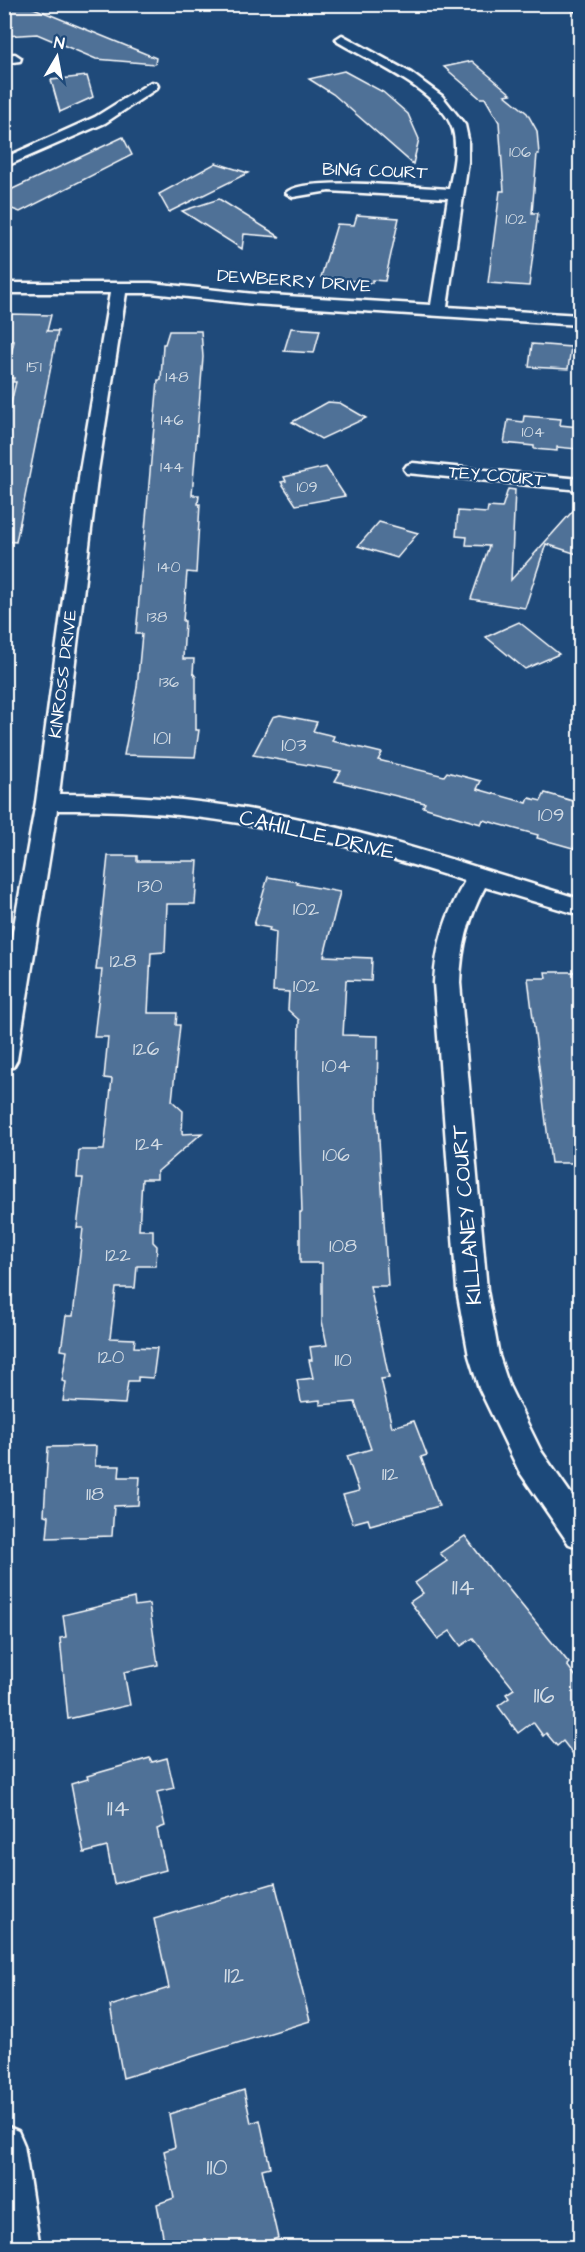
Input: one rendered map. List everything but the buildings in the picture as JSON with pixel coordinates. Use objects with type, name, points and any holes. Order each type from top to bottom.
[{"type":"street","points":[[570,4],[580,9]]},
{"type":"street","points":[[342,39],[427,90],[451,113],[462,138],[461,162],[438,310]]},
{"type":"street","points":[[4,163],[112,113],[132,102],[151,86]]},
{"type":"street","name":"BING COURT","points":[[293,193],[329,187],[455,194]]},
{"type":"street","name":"DEWBERRY DRIVE","points":[[4,288],[151,288],[242,298],[580,320]]},
{"type":"street","name":"KINROSS DRIVE","points":[[4,1060],[47,802],[89,471],[119,288]]},
{"type":"street","name":"TEY COURT","points":[[413,469],[525,477],[580,485]]},
{"type":"street","name":"CAHILLE DRIVE","points":[[47,802],[101,801],[251,817],[343,838],[580,907]]},
{"type":"street","name":"KILLANEY COURT","points":[[479,877],[454,927],[449,943],[447,983],[477,1325],[494,1388],[509,1423],[530,1461],[580,1533]]},
{"type":"street","points":[[4,2145],[19,2247]]}]
